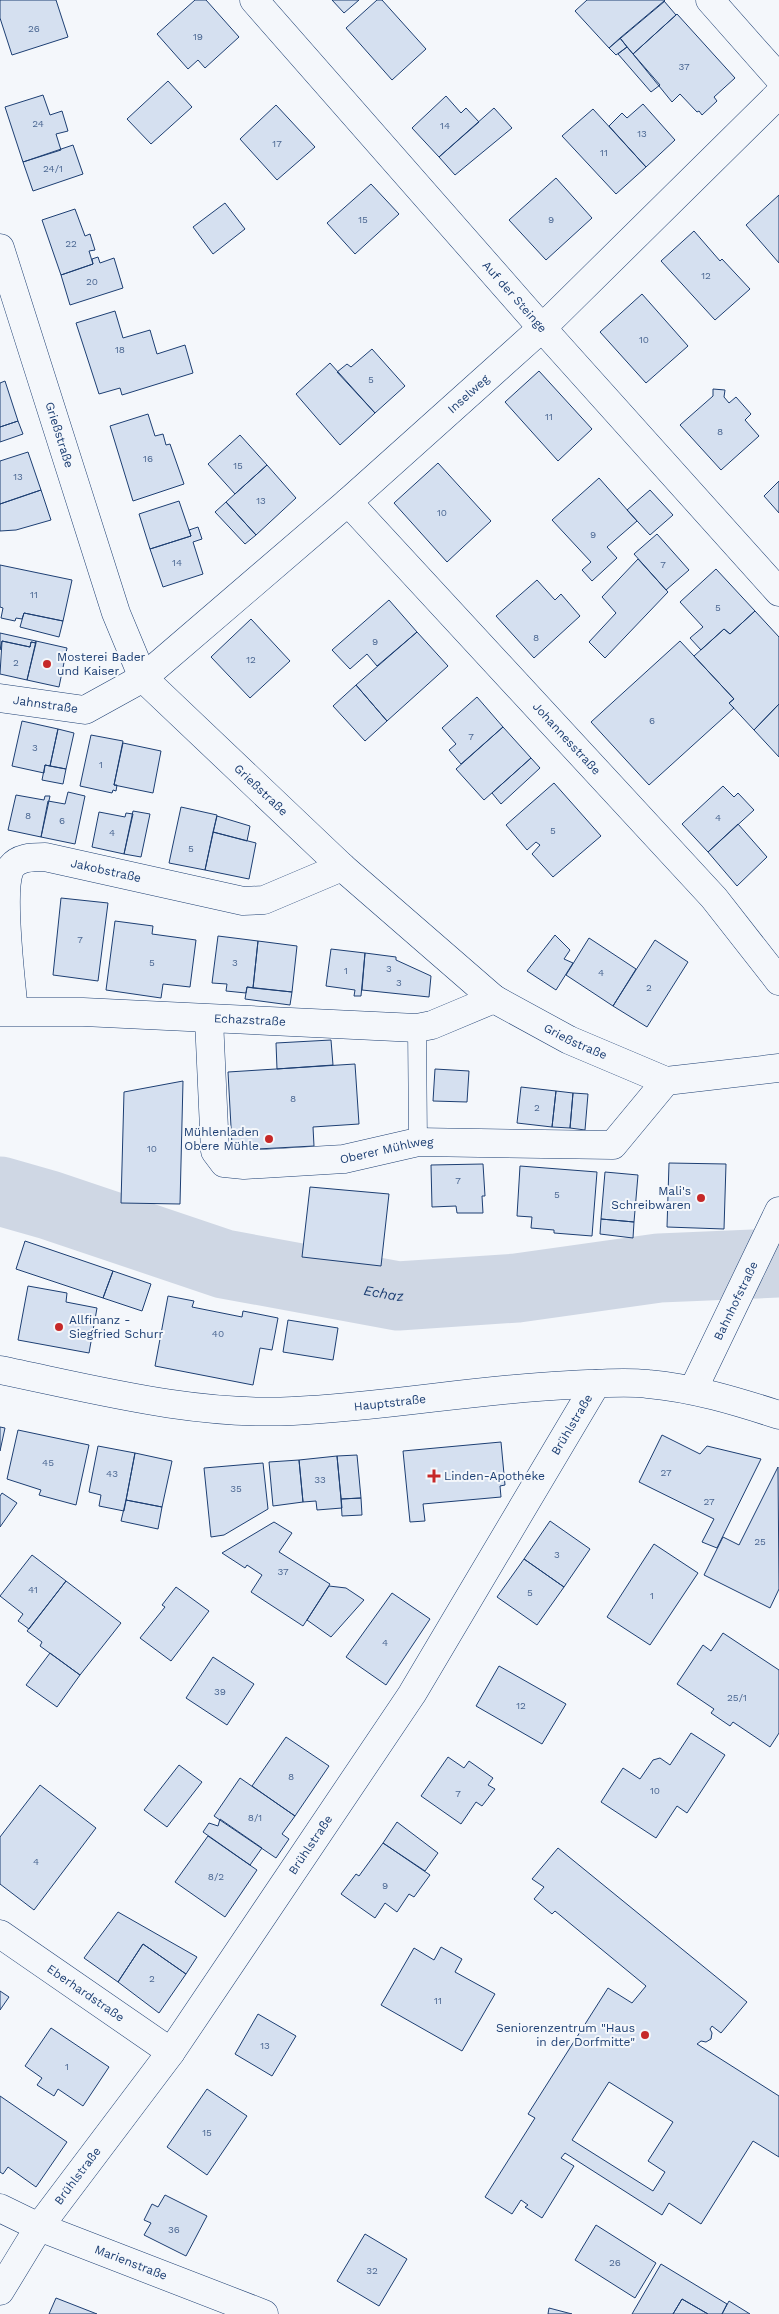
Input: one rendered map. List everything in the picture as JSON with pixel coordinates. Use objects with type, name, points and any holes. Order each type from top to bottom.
[{"type":"street","name":"Auf der Steinge","points":[[254,0],[542,328],[779,592]]},
{"type":"street","points":[[710,0],[779,78]]},
{"type":"street","name":"Inselweg","points":[[143,678],[348,502],[542,328],[779,94]]},
{"type":"street","name":"Grießstraße","points":[[0,248],[116,613],[143,678],[342,867],[494,999],[569,1040],[666,1080],[779,1068]]},
{"type":"street","name":"Johannesstraße","points":[[348,502],[714,898],[779,981]]},
{"type":"street","name":"Jahnstraße","points":[[0,698],[85,710],[143,678]]},
{"type":"street","name":"Jakobstraße","points":[[7,1012],[3,889],[10,867],[20,860],[45,857],[243,900],[264,900],[342,867]]},
{"type":"street","name":"Echazstraße","points":[[7,1012],[83,1012],[417,1028],[432,1025],[494,999]]},
{"type":"street","name":"Oberer Mühlweg","points":[[209,1019],[215,1151],[224,1163],[244,1165],[344,1160],[418,1142],[613,1145],[666,1080]]},
{"type":"street","name":"Bahnhofstraße","points":[[693,1390],[776,1217]]},
{"type":"street","name":"Hauptstraße","points":[[0,1370],[191,1408],[242,1412],[293,1412],[530,1387],[647,1384],[693,1390],[779,1415]]},
{"type":"street","name":"Brühlstraße","points":[[0,2291],[39,2227],[171,2052],[412,1694],[596,1384]]},
{"type":"street","name":"Eberhardstraße","points":[[0,1934],[171,2052]]},
{"type":"street","name":"Marienstraße","points":[[0,2208],[39,2227],[264,2314]]},
{"type":"lane","points":[[417,1028],[418,1142]]},
{"type":"building","points":[[0,0],[56,0],[68,37],[12,55],[0,18]]},
{"type":"building","points":[[195,0],[206,0],[239,37],[205,68],[198,60],[188,69],[157,34]]},
{"type":"building","points":[[332,0],[359,0],[344,13]]},
{"type":"building","points":[[377,0],[382,0],[426,49],[392,80],[346,28]]},
{"type":"building","points":[[587,0],[665,1],[609,48],[575,11]]},
{"type":"building","points":[[664,1],[676,15],[633,54],[620,38]]},
{"type":"building","points":[[677,14],[735,78],[714,97],[717,101],[702,115],[680,94],[672,102],[633,54]]},
{"type":"building","points":[[620,38],[627,47],[616,55],[609,48]]},
{"type":"building","points":[[627,47],[660,85],[651,92],[618,54]]},
{"type":"building","points":[[168,81],[192,107],[151,144],[127,119]]},
{"type":"building","points":[[43,95],[50,115],[62,111],[68,131],[56,134],[61,150],[23,162],[5,107]]},
{"type":"building","points":[[446,96],[461,113],[466,108],[479,122],[439,157],[412,128]]},
{"type":"building","points":[[643,104],[675,140],[646,167],[609,126],[622,113],[627,118]]},
{"type":"building","points":[[276,105],[315,147],[277,180],[240,139]]},
{"type":"building","points":[[494,108],[512,128],[455,175],[439,157]]},
{"type":"building","points":[[593,109],[646,167],[616,194],[562,136]]},
{"type":"building","points":[[73,145],[83,174],[33,191],[23,162]]},
{"type":"building","points":[[556,178],[592,218],[546,260],[509,220]]},
{"type":"building","points":[[371,184],[399,214],[355,254],[327,223]]},
{"type":"building","points":[[779,195],[779,263],[746,225]]},
{"type":"building","points":[[225,203],[245,229],[213,254],[193,227]]},
{"type":"building","points":[[75,209],[85,236],[90,234],[95,250],[89,251],[93,264],[61,275],[42,220]]},
{"type":"building","points":[[694,231],[720,261],[722,259],[750,289],[715,320],[661,261]]},
{"type":"building","points":[[98,257],[100,263],[114,258],[123,288],[70,305],[61,275],[93,264],[92,259]]},
{"type":"building","points":[[642,294],[688,346],[646,383],[600,332]]},
{"type":"building","points":[[115,311],[123,338],[150,330],[157,354],[185,345],[193,373],[122,395],[120,388],[99,394],[76,323]]},
{"type":"building","points":[[372,349],[405,386],[375,413],[337,372],[347,364],[351,367]]},
{"type":"building","points":[[330,363],[375,413],[340,445],[296,394]]},
{"type":"building","points":[[539,371],[592,429],[558,461],[505,402]]},
{"type":"building","points":[[5,381],[18,421],[0,427],[0,383]]},
{"type":"building","points":[[713,389],[725,390],[724,397],[729,403],[736,397],[751,414],[745,420],[759,436],[721,470],[680,425],[713,396]]},
{"type":"building","points":[[148,414],[155,436],[163,434],[166,445],[170,444],[184,484],[133,501],[110,426]]},
{"type":"building","points":[[18,421],[23,434],[0,442],[0,427]]},
{"type":"building","points":[[240,435],[267,465],[235,494],[208,464]]},
{"type":"building","points":[[28,452],[41,490],[0,504],[0,461]]},
{"type":"building","points":[[438,463],[491,521],[447,562],[394,503]]},
{"type":"building","points":[[267,465],[296,498],[256,535],[226,502]]},
{"type":"building","points":[[599,478],[637,521],[607,547],[617,558],[592,581],[582,570],[591,562],[552,520]]},
{"type":"building","points":[[779,481],[779,513],[764,496]]},
{"type":"building","points":[[41,490],[51,520],[16,530],[0,531],[0,504]]},
{"type":"building","points":[[650,490],[673,515],[650,535],[627,510]]},
{"type":"building","points":[[179,501],[191,536],[150,549],[139,514]]},
{"type":"building","points":[[226,502],[256,535],[245,544],[215,512]]},
{"type":"building","points":[[198,527],[202,539],[193,542],[203,574],[163,587],[150,549],[191,536],[189,530]]},
{"type":"building","points":[[657,534],[689,570],[666,590],[634,554]]},
{"type":"building","points":[[638,559],[668,592],[605,658],[589,642],[616,613],[602,597]]},
{"type":"building","points":[[0,565],[72,580],[63,621],[24,613],[22,619],[16,618],[15,621],[1,618],[3,608],[0,607]]},
{"type":"building","points":[[716,569],[755,611],[730,634],[724,629],[701,650],[690,638],[703,627],[680,602]]},
{"type":"building","points":[[537,580],[555,600],[561,594],[580,616],[534,658],[496,616]]},
{"type":"building","points":[[389,600],[417,632],[377,666],[367,654],[350,669],[332,650]]},
{"type":"building","points":[[755,611],[779,637],[779,704],[754,730],[729,703],[734,699],[694,656],[724,629],[730,634]]},
{"type":"building","points":[[24,613],[63,621],[59,637],[20,627]]},
{"type":"building","points":[[251,619],[290,661],[250,698],[211,657]]},
{"type":"building","points":[[417,632],[448,666],[387,721],[356,685]]},
{"type":"building","points":[[0,633],[36,641],[36,643],[31,642],[30,647],[2,641],[0,650]]},
{"type":"building","points":[[2,641],[30,647],[31,642],[36,643],[27,680],[0,674]]},
{"type":"building","name":"Mosterei Bader und Kaiser","points":[[36,641],[67,648],[59,687],[27,680]]},
{"type":"building","points":[[680,641],[734,699],[729,703],[734,708],[649,785],[591,722]]},
{"type":"building","points":[[356,685],[387,721],[365,741],[333,706]]},
{"type":"building","points":[[477,697],[503,727],[461,764],[449,750],[456,744],[442,728]]},
{"type":"building","points":[[779,704],[779,757],[754,730]]},
{"type":"building","points":[[22,721],[58,729],[50,766],[45,765],[44,773],[12,766]]},
{"type":"building","points":[[503,727],[531,758],[484,800],[456,769]]},
{"type":"building","points":[[58,729],[74,733],[66,769],[50,766]]},
{"type":"building","points":[[91,735],[123,741],[114,785],[117,785],[116,791],[113,790],[112,793],[80,786]]},
{"type":"building","points":[[123,743],[161,751],[153,793],[114,785]]},
{"type":"building","points":[[531,758],[540,768],[501,804],[492,793]]},
{"type":"building","points":[[45,765],[66,769],[63,784],[42,780]]},
{"type":"building","points":[[554,783],[601,836],[553,877],[532,854],[540,845],[536,842],[527,850],[506,825]]},
{"type":"building","points":[[723,786],[734,797],[738,793],[754,810],[708,852],[682,824]]},
{"type":"building","points":[[68,792],[85,796],[75,844],[41,837],[48,801],[65,804]]},
{"type":"building","points":[[16,795],[44,800],[45,796],[50,796],[41,837],[8,830]]},
{"type":"building","points":[[181,807],[217,815],[205,870],[169,863]]},
{"type":"building","points":[[133,811],[150,814],[141,857],[124,854]]},
{"type":"building","points":[[99,812],[125,817],[126,813],[133,814],[124,854],[92,847]]},
{"type":"building","points":[[217,816],[250,826],[247,841],[213,832]]},
{"type":"building","points":[[738,824],[767,857],[737,886],[708,852]]},
{"type":"building","points":[[213,832],[256,843],[249,879],[205,870]]},
{"type":"building","points":[[61,898],[108,903],[98,981],[53,975]]},
{"type":"building","points":[[115,921],[153,926],[152,934],[196,940],[190,987],[163,984],[161,998],[106,990]]},
{"type":"building","points":[[555,935],[570,950],[564,959],[573,963],[556,990],[527,971]]},
{"type":"building","points":[[218,936],[258,941],[253,988],[247,987],[246,993],[226,991],[227,984],[212,983]]},
{"type":"building","points":[[589,938],[636,969],[613,1006],[566,975]]},
{"type":"building","points":[[655,940],[688,962],[647,1027],[613,1006]]},
{"type":"building","points":[[258,941],[297,946],[292,992],[253,988]]},
{"type":"building","points":[[331,949],[365,953],[361,996],[354,996],[355,990],[326,986]]},
{"type":"building","points":[[365,953],[396,957],[396,960],[431,976],[429,997],[362,990]]},
{"type":"building","points":[[247,987],[292,992],[290,1005],[245,999]]},
{"type":"building","points":[[331,1040],[333,1065],[277,1069],[276,1043]]},
{"type":"building","points":[[355,1064],[359,1124],[313,1127],[314,1146],[238,1150],[232,1145],[228,1072]]},
{"type":"building","points":[[435,1069],[469,1071],[467,1102],[433,1101]]},
{"type":"building","points":[[183,1081],[180,1204],[121,1203],[124,1092]]},
{"type":"building","points":[[521,1087],[556,1091],[552,1127],[517,1123]]},
{"type":"building","points":[[556,1091],[573,1093],[570,1128],[552,1127]]},
{"type":"building","points":[[573,1093],[588,1094],[585,1130],[570,1128]]},
{"type":"building","points":[[669,1163],[726,1164],[724,1229],[667,1227]]},
{"type":"building","points":[[483,1164],[485,1196],[482,1196],[483,1213],[457,1213],[456,1206],[432,1207],[431,1165]]},
{"type":"building","points":[[520,1166],[597,1172],[592,1236],[554,1233],[554,1230],[531,1228],[532,1217],[517,1216]]},
{"type":"building","points":[[605,1172],[638,1175],[634,1222],[601,1219]]},
{"type":"building","points":[[310,1187],[389,1194],[381,1266],[302,1257]]},
{"type":"building","points":[[601,1219],[634,1222],[633,1238],[600,1234]]},
{"type":"building","points":[[25,1241],[113,1271],[103,1298],[16,1269]]},
{"type":"building","points":[[113,1271],[151,1284],[142,1311],[103,1298]]},
{"type":"building","points":[[28,1286],[67,1293],[66,1302],[97,1308],[89,1353],[18,1340]]},
{"type":"building","points":[[168,1296],[194,1301],[192,1307],[242,1317],[243,1311],[278,1318],[272,1350],[260,1348],[253,1385],[155,1366]]},
{"type":"building","points":[[288,1320],[338,1328],[333,1360],[283,1352]]},
{"type":"building","points":[[0,1427],[5,1428],[0,1451]]},
{"type":"building","points":[[18,1430],[89,1445],[76,1505],[39,1495],[41,1490],[7,1479]]},
{"type":"building","points":[[662,1435],[700,1454],[707,1446],[761,1459],[717,1548],[702,1542],[714,1519],[639,1482]]},
{"type":"building","points":[[501,1442],[505,1485],[500,1486],[501,1497],[423,1504],[425,1521],[410,1522],[403,1451]]},
{"type":"building","points":[[98,1446],[135,1453],[124,1511],[99,1506],[101,1495],[89,1492]]},
{"type":"building","points":[[135,1453],[172,1461],[162,1507],[126,1500]]},
{"type":"building","points":[[357,1455],[361,1498],[341,1499],[337,1456]]},
{"type":"building","points":[[337,1456],[342,1508],[317,1510],[316,1501],[303,1502],[299,1460]]},
{"type":"building","points":[[299,1460],[303,1502],[273,1506],[269,1462]]},
{"type":"building","points":[[263,1463],[268,1509],[224,1535],[211,1537],[204,1468]]},
{"type":"building","points":[[778,1467],[779,1589],[770,1608],[704,1575],[723,1537],[739,1545]]},
{"type":"building","points":[[2,1493],[17,1503],[0,1527],[0,1496]]},
{"type":"building","points":[[361,1498],[362,1515],[342,1516],[341,1499]]},
{"type":"building","points":[[126,1500],[162,1507],[158,1529],[121,1521]]},
{"type":"building","points":[[550,1521],[590,1549],[564,1587],[524,1559]]},
{"type":"building","points":[[274,1522],[292,1533],[279,1552],[330,1584],[303,1626],[251,1592],[262,1575],[247,1565],[245,1568],[222,1553]]},
{"type":"building","points":[[654,1544],[698,1573],[650,1645],[607,1617]]},
{"type":"building","points":[[32,1555],[66,1581],[29,1629],[18,1621],[23,1614],[0,1596]]},
{"type":"building","points":[[524,1559],[564,1587],[537,1625],[497,1597]]},
{"type":"building","points":[[66,1581],[121,1623],[80,1675],[40,1646],[42,1642],[27,1631]]},
{"type":"building","points":[[329,1586],[346,1588],[364,1600],[331,1637],[307,1620]]},
{"type":"building","points":[[176,1587],[209,1611],[171,1661],[140,1638],[165,1607],[162,1605]]},
{"type":"building","points":[[392,1593],[430,1619],[386,1685],[346,1657]]},
{"type":"building","points":[[723,1633],[779,1670],[779,1733],[770,1747],[733,1722],[730,1726],[711,1713],[714,1709],[677,1684],[703,1645],[711,1651]]},
{"type":"building","points":[[50,1653],[80,1675],[57,1707],[26,1685]]},
{"type":"building","points":[[213,1657],[254,1684],[227,1725],[186,1698]]},
{"type":"building","points":[[499,1666],[566,1704],[542,1744],[476,1706]]},
{"type":"building","points":[[691,1733],[725,1755],[687,1813],[677,1806],[656,1838],[601,1802],[623,1768],[640,1779],[653,1760],[660,1758],[670,1765]]},
{"type":"building","points":[[286,1737],[329,1766],[295,1816],[252,1786]]},
{"type":"building","points":[[448,1757],[464,1768],[469,1761],[493,1778],[488,1785],[495,1789],[482,1806],[476,1802],[461,1824],[421,1796]]},
{"type":"building","points":[[179,1765],[202,1782],[167,1827],[144,1810]]},
{"type":"building","points":[[240,1778],[295,1816],[282,1834],[289,1839],[276,1858],[214,1816]]},
{"type":"building","points":[[40,1785],[96,1828],[34,1910],[0,1884],[0,1837]]},
{"type":"building","points":[[220,1819],[262,1848],[250,1865],[203,1832],[209,1823],[218,1826]]},
{"type":"building","points":[[397,1822],[438,1853],[425,1871],[383,1843]]},
{"type":"building","points":[[208,1836],[257,1870],[225,1917],[175,1882]]},
{"type":"building","points":[[383,1843],[430,1875],[414,1897],[409,1894],[397,1912],[385,1903],[375,1918],[341,1894],[356,1874],[359,1876]]},
{"type":"building","name":"Seniorenzentrum \"Haus in der Dorfmitte\"","points":[[558,1848],[747,2002],[721,2033],[712,2026],[710,2029],[712,2033],[711,2039],[697,2044],[779,2096],[779,2157],[753,2141],[701,2224],[669,2203],[662,2215],[565,2153],[561,2158],[574,2166],[542,2218],[525,2207],[528,2205],[521,2200],[512,2214],[485,2197],[535,2118],[528,2114],[608,1988],[632,2003],[646,1986],[555,1911],[552,1914],[534,1899],[544,1887],[532,1879]],"holes":[[[609,2082],[673,2122],[648,2161],[665,2172],[653,2191],[572,2140]]]},
{"type":"building","points":[[118,1912],[197,1957],[186,1974],[143,1944],[118,1982],[84,1958]]},
{"type":"building","points":[[143,1944],[186,1974],[159,2013],[118,1982]]},
{"type":"building","points":[[441,1947],[462,1959],[455,1972],[495,1994],[462,2051],[381,2005],[414,1948],[434,1960]]},
{"type":"building","points":[[0,1991],[9,1997],[0,2010]]},
{"type":"building","points":[[258,2014],[296,2036],[272,2076],[235,2054]]},
{"type":"building","points":[[51,2028],[109,2067],[83,2106],[58,2089],[54,2096],[37,2085],[42,2078],[25,2066]]},
{"type":"building","points":[[207,2089],[247,2116],[207,2175],[167,2147]]},
{"type":"building","points":[[0,2096],[67,2142],[36,2187],[8,2167],[3,2174],[0,2172]]},
{"type":"building","points":[[165,2195],[207,2216],[186,2256],[144,2235],[151,2223],[144,2220],[152,2204],[158,2207]]},
{"type":"building","points":[[596,2225],[656,2263],[635,2298],[575,2260]]},
{"type":"building","points":[[365,2234],[407,2259],[379,2306],[337,2281]]},
{"type":"building","points":[[661,2264],[727,2304],[722,2314],[708,2314],[682,2299],[673,2314],[632,2314]]},
{"type":"building","points":[[56,2298],[97,2314],[49,2314]]},
{"type":"building","points":[[682,2299],[708,2314],[673,2314]]},
{"type":"building","points":[[729,2301],[750,2314],[722,2314]]},
{"type":"building","points":[[549,2308],[572,2314],[548,2314]]},
{"type":"waterway","name":"Echaz","points":[[0,1191],[49,1205],[224,1264],[398,1296],[517,1288],[659,1268],[779,1263]]},
{"type":"place","name":"Mosterei Bader und Kaiser","points":[[47,664]]},
{"type":"place","name":"Mühlenladen Obere Mühle","points":[[269,1139]]},
{"type":"place","name":"Mali's Schreibwaren","points":[[701,1198]]},
{"type":"place","name":"Allfinanz - Siegfried Schurr","points":[[59,1327]]},
{"type":"place","name":"Linden-Apotheke","points":[[434,1476]]},
{"type":"place","name":"Seniorenzentrum \"Haus in der Dorfmitte\"","points":[[645,2035]]}]
